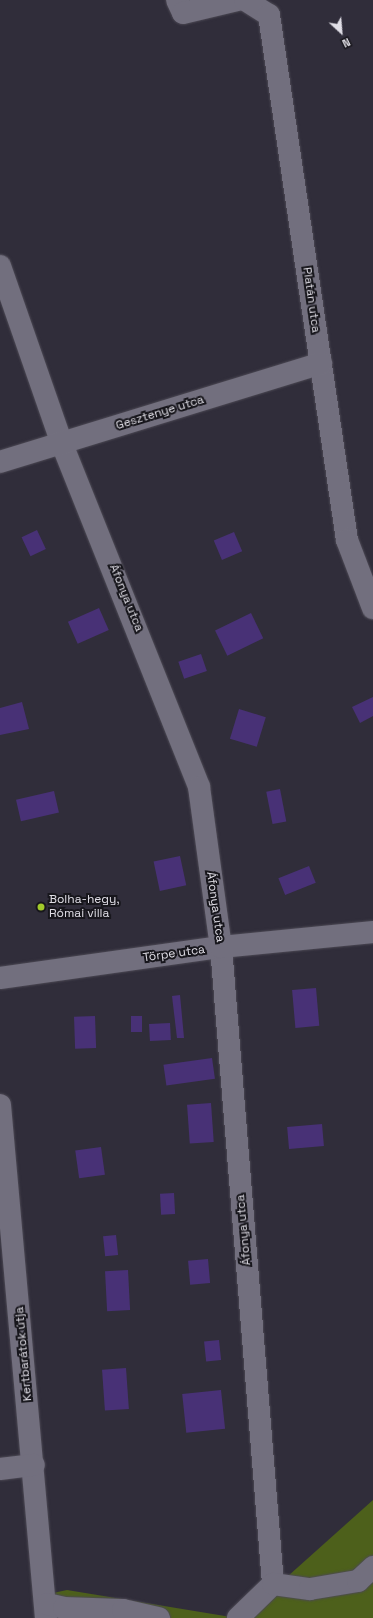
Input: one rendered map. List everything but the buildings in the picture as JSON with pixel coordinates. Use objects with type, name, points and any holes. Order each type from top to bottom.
[{"type":"street","points":[[177,0],[183,14],[238,0]]},
{"type":"street","name":"Platán utca","points":[[245,0],[269,16],[347,540],[373,608]]},
{"type":"street","name":"Áfonya utca","points":[[0,266],[62,444],[199,787],[221,947],[273,1584]]},
{"type":"street","name":"Gesztenye utca","points":[[0,462],[62,444],[320,362]]},
{"type":"street","name":"Törpe utca","points":[[0,978],[221,947],[373,932]]},
{"type":"street","name":"Kertbarátok útja","points":[[0,1105],[34,1464],[46,1611]]},
{"type":"street","points":[[0,1468],[34,1464]]},
{"type":"street","points":[[238,1618],[273,1584],[310,1589],[358,1581],[373,1567]]},
{"type":"street","points":[[46,1611],[64,1608],[123,1610],[159,1618]]},
{"type":"green space","points":[[373,1500],[373,1618],[241,1618]]},
{"type":"green space","points":[[67,1590],[237,1618],[52,1618],[53,1593]]},
{"type":"place","name":"Bolha-hegy, Római villa","points":[[41,907]]}]
